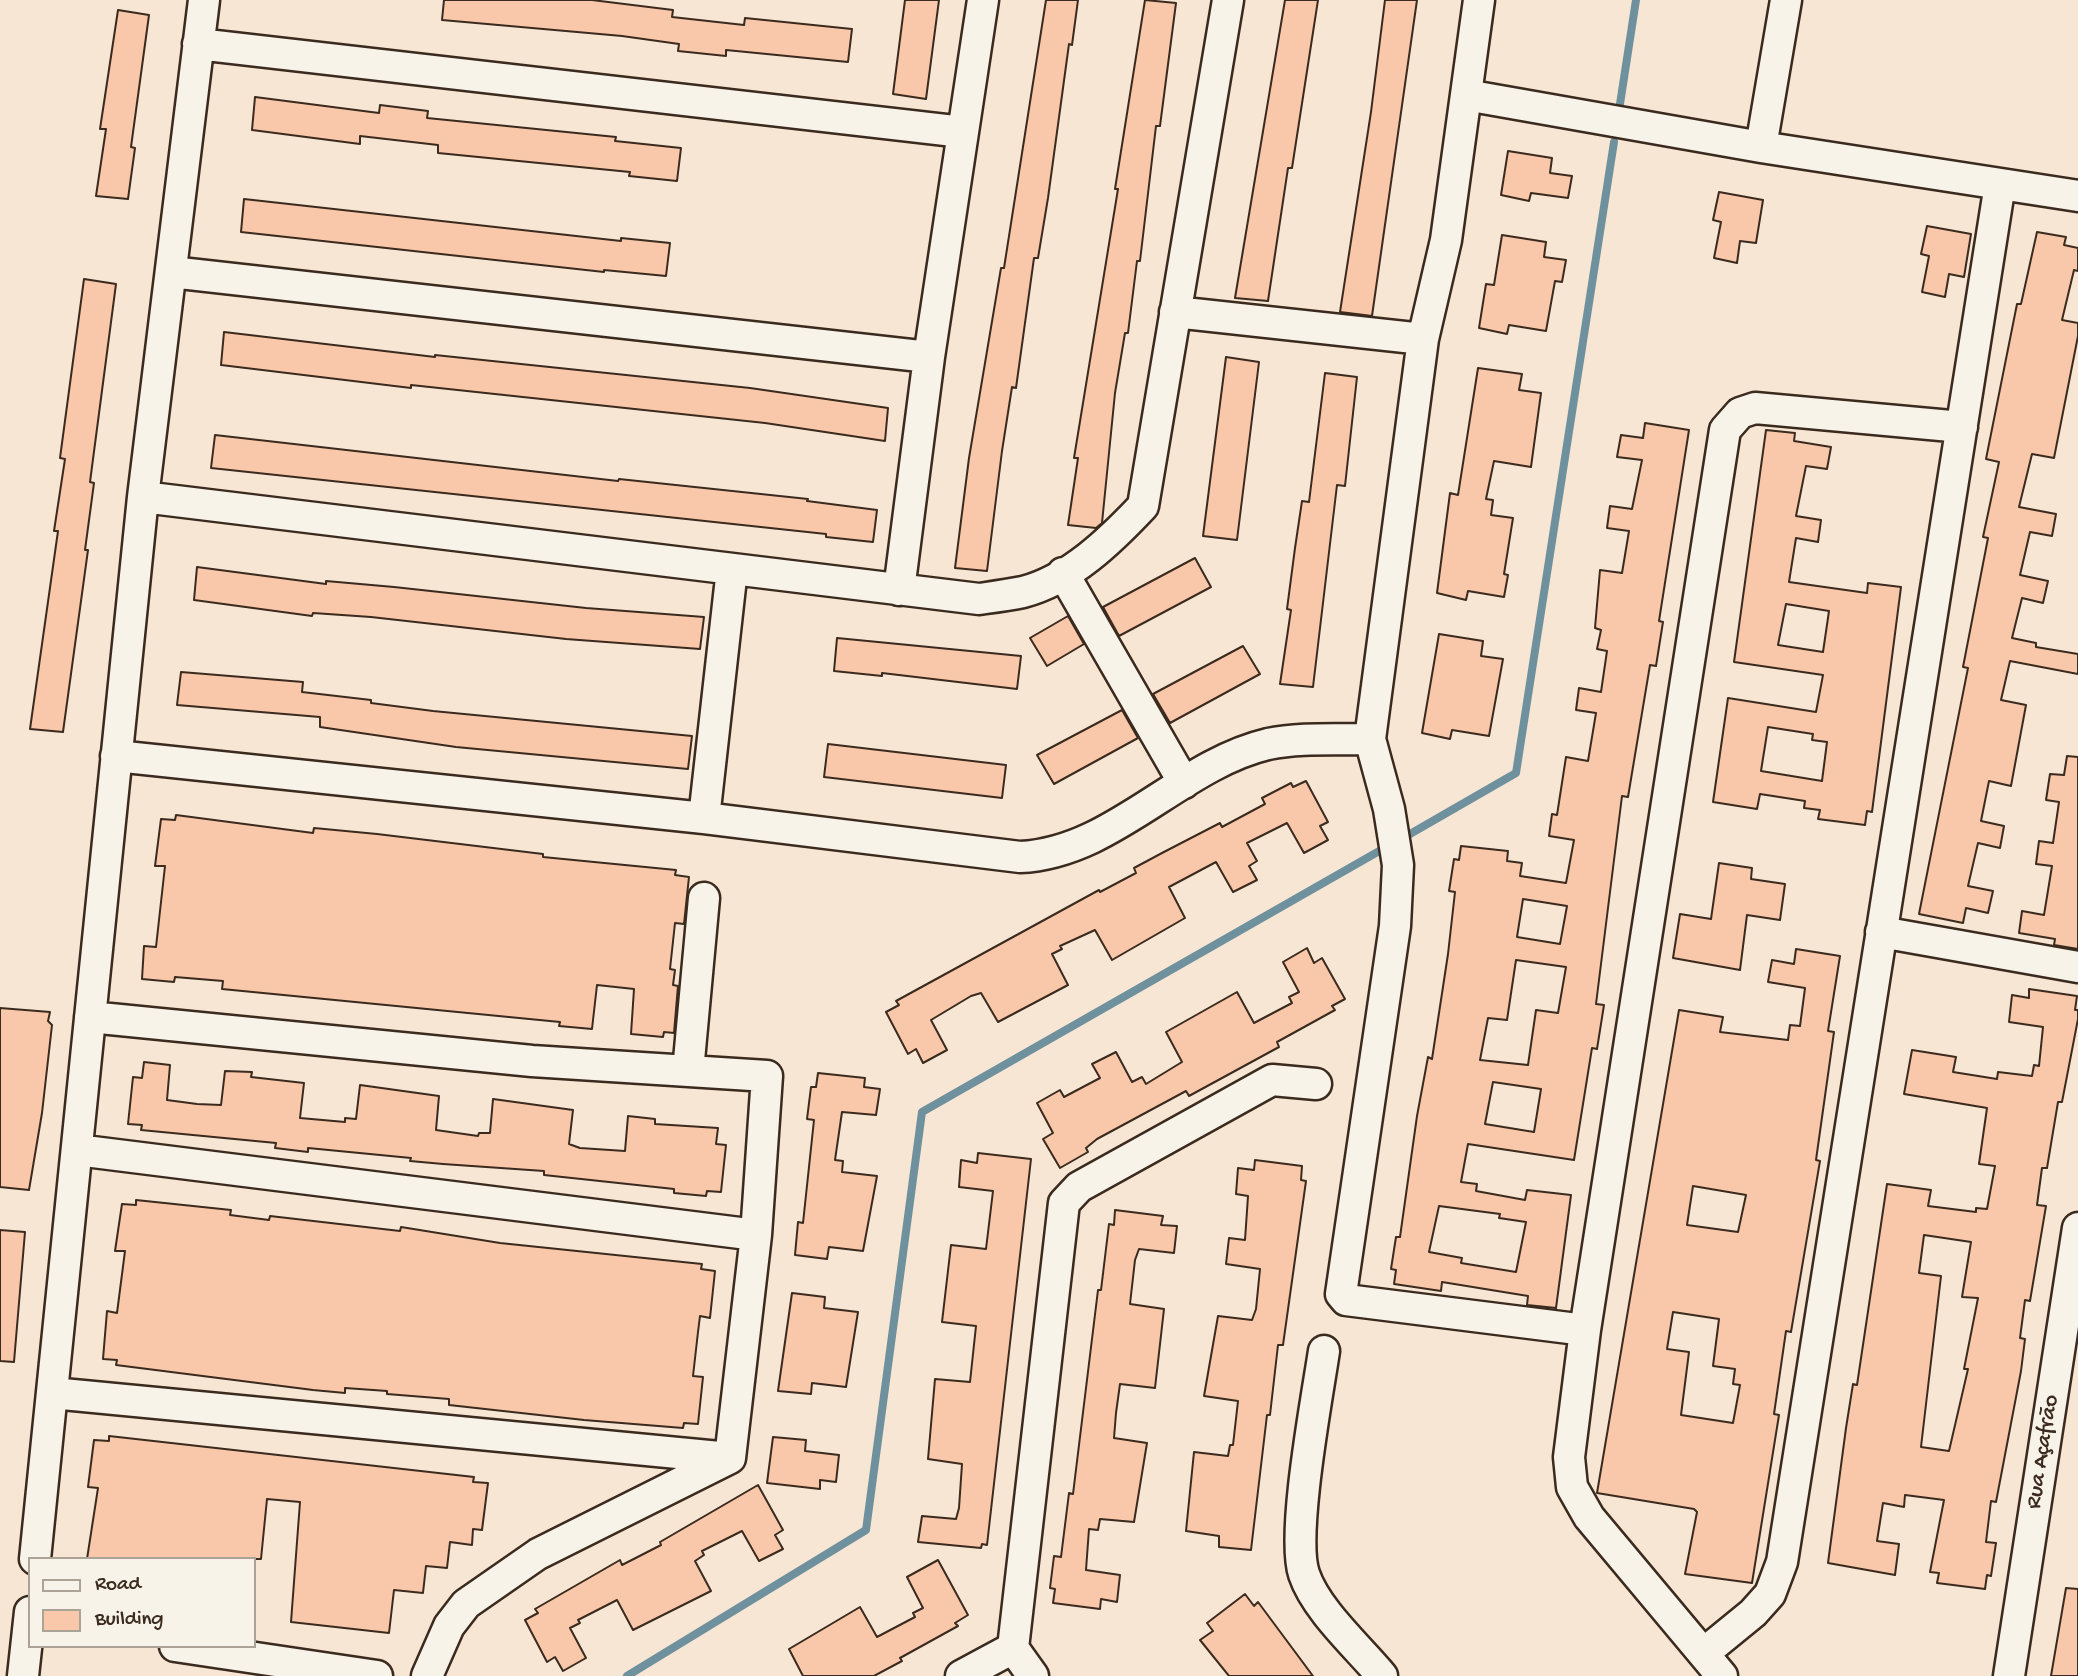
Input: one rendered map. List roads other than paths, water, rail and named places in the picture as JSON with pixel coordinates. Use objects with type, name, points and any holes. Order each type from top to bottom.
[{"type":"street","points":[[35,1557],[143,497],[204,0]]},
{"type":"street","points":[[898,590],[929,357],[983,0]]},
{"type":"street","points":[[143,497],[979,599],[1025,591],[1063,573],[1112,539],[1143,506],[1228,0]]},
{"type":"street","points":[[1479,0],[1446,240],[1423,339],[1370,739],[1389,809],[1398,865],[1395,926],[1341,1294],[1346,1300],[1585,1330]]},
{"type":"street","points":[[1762,147],[1786,0]]},
{"type":"street","points":[[198,44],[963,132]]},
{"type":"street","points":[[1466,95],[1762,147],[2078,196]]},
{"type":"street","points":[[1962,427],[1755,408],[1740,413],[1725,430],[1585,1330],[1569,1457],[1572,1487],[1589,1517],[1713,1665],[1770,1594],[1782,1562],[1881,933],[1962,427],[2000,184]]},
{"type":"street","points":[[171,272],[929,357]]},
{"type":"street","points":[[1175,312],[1423,339]]},
{"type":"street","points":[[704,818],[732,569]]},
{"type":"street","points":[[1063,573],[1184,783]]},
{"type":"street","points":[[116,757],[704,818],[1020,857],[1046,856],[1082,843],[1220,763],[1267,744],[1301,740],[1370,739]]},
{"type":"street","points":[[688,1071],[704,898]]},
{"type":"street","points":[[1881,933],[2078,967]]},
{"type":"street","points":[[90,1017],[531,1061],[767,1076],[756,1235],[730,1458]]},
{"type":"street","points":[[1033,1676],[1013,1648],[1064,1203],[1079,1187],[1272,1080],[1316,1084]]},
{"type":"street","points":[[77,1150],[756,1235]]},
{"type":"street","name":"Rua Açafrão","points":[[2009,1676],[2076,1262],[2078,1228]]},
{"type":"street","points":[[1324,1351],[1301,1529],[1304,1573],[1315,1597],[1382,1676]]},
{"type":"street","points":[[52,1392],[730,1458]]},
{"type":"street","points":[[427,1676],[449,1626],[466,1604],[538,1554],[730,1458]]},
{"type":"street","points":[[23,1676],[28,1629]]},
{"type":"street","points":[[188,1648],[377,1676]]},
{"type":"street","points":[[961,1676],[1013,1648]]},
{"type":"waterway","points":[[1620,104],[1636,0]]},
{"type":"waterway","points":[[1410,834],[1516,773],[1614,142]]},
{"type":"waterway","points":[[627,1676],[866,1530],[922,1112],[1381,850]]}]
